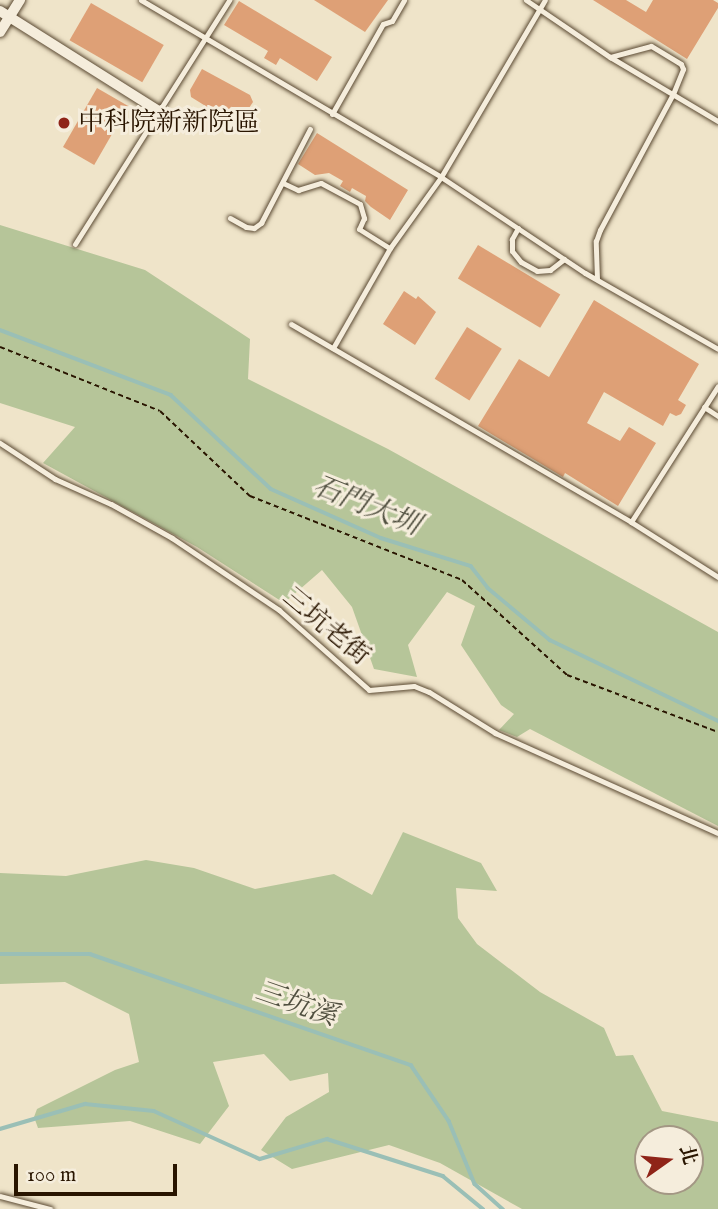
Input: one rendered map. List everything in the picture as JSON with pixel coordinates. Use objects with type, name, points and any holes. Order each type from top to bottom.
[{"type":"street","points":[[0,32],[5,14],[20,0]]},
{"type":"street","points":[[5,14],[157,110]]},
{"type":"lane","points":[[141,0],[441,177],[564,259],[718,349]]},
{"type":"lane","points":[[75,244],[157,110],[229,0]]},
{"type":"lane","points":[[332,114],[383,24],[392,21],[404,0]]},
{"type":"lane","points":[[526,0],[610,57],[718,121]]},
{"type":"lane","points":[[333,348],[390,248],[441,177],[545,0]]},
{"type":"lane","points":[[597,279],[596,242],[600,230],[682,75],[681,64],[654,46],[610,57]]},
{"type":"lane","points":[[230,218],[254,228],[261,223],[310,129]]},
{"type":"lane","points":[[283,183],[298,190],[321,183],[360,204],[364,218],[359,229],[390,248]]},
{"type":"lane","points":[[518,228],[512,239],[512,251],[521,262],[537,271],[550,270],[564,259]]},
{"type":"lane","points":[[291,324],[631,522],[718,577]]},
{"type":"lane","points":[[631,522],[718,386]]},
{"type":"lane","points":[[704,407],[718,416]]},
{"type":"lane","name":"三坑老街","points":[[0,443],[55,479],[111,504],[172,538],[279,610],[369,690],[414,686],[429,692],[495,733],[718,833]]},
{"type":"lane","points":[[0,1196],[50,1209]]},
{"type":"path","points":[[0,347],[160,411],[250,496],[462,580],[567,675],[718,732]]},
{"type":"green space","points":[[0,225],[145,270],[250,339],[248,379],[388,449],[718,632],[718,826],[530,729],[517,737],[499,730],[514,714],[501,705],[461,645],[475,606],[447,592],[408,645],[417,677],[374,669],[352,607],[322,570],[284,603],[197,547],[43,463],[75,427],[0,403]]},
{"type":"green space","points":[[403,832],[481,863],[497,891],[456,888],[458,918],[477,944],[540,992],[604,1028],[616,1056],[633,1055],[662,1111],[718,1122],[718,1209],[522,1209],[440,1163],[389,1145],[292,1169],[261,1150],[286,1117],[329,1092],[328,1073],[290,1081],[264,1054],[213,1062],[229,1106],[200,1144],[130,1121],[38,1128],[34,1117],[37,1109],[115,1070],[139,1062],[129,1014],[65,982],[0,984],[0,873],[66,876],[146,860],[194,868],[255,889],[334,874],[372,895]]},
{"type":"building","points":[[314,0],[388,0],[365,32]]},
{"type":"building","points":[[593,0],[626,0],[646,12],[653,0],[713,0],[718,3],[718,8],[687,59]]},
{"type":"building","points":[[239,1],[332,57],[317,81],[280,58],[276,65],[264,58],[268,51],[224,25]]},
{"type":"building","points":[[91,3],[164,45],[142,82],[70,40]]},
{"type":"building","points":[[202,69],[250,95],[253,102],[239,123],[223,115],[212,132],[212,110],[191,97],[190,90]]},
{"type":"building","points":[[97,88],[128,106],[94,165],[63,147]]},
{"type":"building","points":[[317,133],[408,190],[390,220],[365,201],[366,196],[352,188],[350,192],[340,186],[343,181],[329,173],[315,175],[298,164]]},
{"type":"building","points":[[478,245],[560,294],[540,328],[458,278]]},
{"type":"building","points":[[404,291],[416,299],[418,296],[436,312],[415,345],[383,324]]},
{"type":"building","points":[[594,300],[699,364],[678,400],[686,405],[681,414],[676,416],[670,413],[663,426],[604,392],[587,423],[620,441],[629,427],[656,443],[618,506],[565,473],[563,477],[478,426],[519,359],[549,377]]},
{"type":"building","points":[[467,327],[502,349],[469,400],[435,379]]},
{"type":"waterway","name":"石門大圳","points":[[0,330],[171,395],[271,489],[381,538],[471,566],[488,588],[550,640],[718,721]]},
{"type":"waterway","name":"三坑溪","points":[[0,954],[90,954],[411,1065],[449,1121],[475,1184],[503,1209]]},
{"type":"waterway","points":[[0,1129],[85,1104],[154,1111],[260,1159],[327,1139],[443,1176],[483,1209]]},
{"type":"place","name":"中科院新新院區","points":[[64,123]]}]
